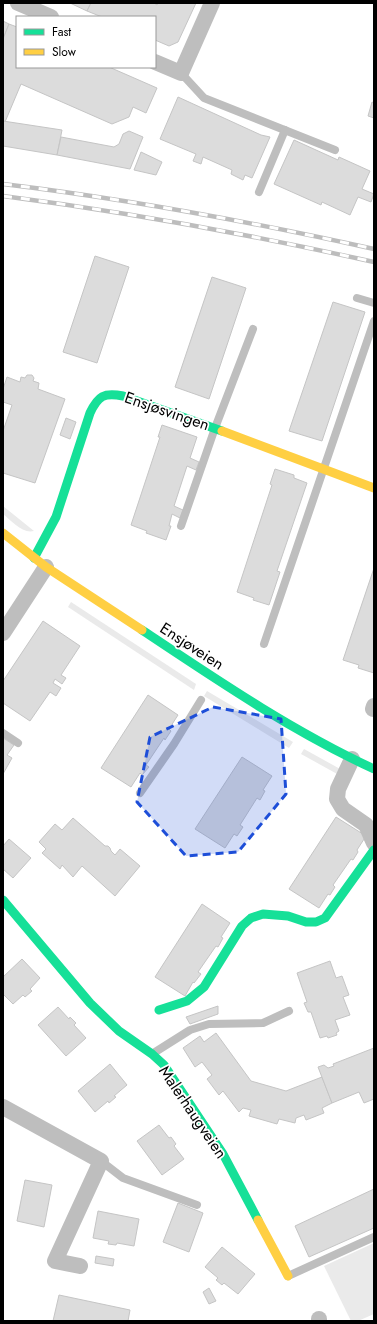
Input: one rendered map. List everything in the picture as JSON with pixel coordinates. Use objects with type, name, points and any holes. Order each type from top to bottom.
[{"type":"street","points":[[18,3],[48,16]]},
{"type":"street","points":[[156,62],[181,74],[212,3]]},
{"type":"street","name":"Ensjøsvingen","points":[[40,563],[48,533],[56,517],[90,413],[99,399],[105,394],[123,396],[215,428],[374,488]]},
{"type":"street","name":"Ensjøveien","points":[[3,532],[40,563],[247,700],[352,759],[374,769]]},
{"type":"street","points":[[3,633],[40,563]]},
{"type":"street","points":[[352,759],[338,789],[337,799],[342,809],[366,825],[374,843]]},
{"type":"street","points":[[159,1010],[187,1000],[204,987],[242,926],[251,918],[263,914],[273,914],[288,916],[306,922],[316,922],[325,918],[374,850]]},
{"type":"street","name":"Malerhaugveien","points":[[3,900],[90,1003],[119,1031],[152,1054],[164,1065],[223,1154],[288,1276]]},
{"type":"street","points":[[3,1107],[101,1161],[55,1261],[80,1266]]},
{"type":"lane","points":[[181,74],[204,98],[335,150]]},
{"type":"lane","points":[[259,192],[285,130]]},
{"type":"lane","points":[[357,298],[374,303]]},
{"type":"lane","points":[[264,644],[374,321]]},
{"type":"lane","points":[[181,526],[215,428],[253,329]]},
{"type":"lane","points":[[140,793],[174,744],[201,700]]},
{"type":"lane","points":[[3,733],[18,743]]},
{"type":"lane","points":[[152,1054],[190,1030],[209,1024],[263,1023],[289,1012]]},
{"type":"lane","points":[[101,1161],[124,1178],[197,1205]]},
{"type":"lane","points":[[288,1276],[374,1237]]},
{"type":"highlighted area","points":[[213,707],[281,719],[286,794],[238,852],[186,856],[137,802],[150,737]]},
{"type":"shaded area","points":[[3,506],[34,531],[25,531],[21,529],[3,514]]},
{"type":"shaded area","points":[[71,602],[196,684],[194,690],[68,607]]},
{"type":"shaded area","points":[[207,691],[293,742],[289,748],[204,696]]},
{"type":"shaded area","points":[[304,749],[342,770],[339,775],[301,754]]},
{"type":"shaded area","points":[[374,1243],[374,1314],[358,1321],[351,1321],[324,1266]]},
{"type":"building","points":[[70,3],[91,3],[87,11]]},
{"type":"building","points":[[91,3],[154,3],[157,5],[158,3],[196,3],[178,42],[169,46],[156,40],[156,16],[100,16],[87,11]]},
{"type":"building","points":[[3,21],[9,24],[3,39]]},
{"type":"building","points":[[9,24],[16,27],[16,68],[111,68],[157,88],[146,113],[133,107],[129,117],[112,124],[21,84],[5,122],[3,121],[3,39]]},
{"type":"building","points":[[178,97],[261,135],[270,137],[252,178],[245,175],[243,180],[231,174],[232,170],[203,157],[201,164],[193,161],[196,154],[160,139]]},
{"type":"building","points":[[372,102],[374,103],[374,118],[368,116]]},
{"type":"building","points":[[3,121],[62,130],[57,155],[3,146]]},
{"type":"building","points":[[129,131],[143,137],[130,169],[57,155],[61,137],[114,147],[119,144],[123,134]]},
{"type":"building","points":[[294,140],[338,160],[339,157],[370,171],[362,189],[374,194],[371,202],[358,197],[350,215],[322,202],[321,205],[274,184]]},
{"type":"building","points":[[141,152],[162,162],[156,175],[134,170]]},
{"type":"building","points":[[95,256],[129,267],[97,363],[63,352]]},
{"type":"building","points":[[212,277],[246,288],[209,399],[175,387]]},
{"type":"building","points":[[333,302],[365,312],[322,441],[289,431]]},
{"type":"building","points":[[27,375],[32,375],[34,378],[33,381],[39,383],[38,389],[65,399],[35,483],[3,473],[3,431],[12,405],[3,402],[3,389],[7,377],[20,382],[21,377],[25,378]]},
{"type":"building","points":[[66,418],[76,422],[70,439],[60,435]]},
{"type":"building","points":[[162,425],[197,437],[190,458],[199,462],[196,470],[187,466],[174,506],[183,510],[180,518],[172,514],[169,526],[171,526],[166,540],[146,533],[147,531],[131,525],[160,437],[158,437]]},
{"type":"building","points":[[275,469],[294,475],[294,478],[307,483],[277,571],[280,572],[269,605],[253,600],[254,598],[237,592],[272,485],[270,484]]},
{"type":"building","points":[[374,568],[374,673],[358,668],[359,665],[343,660]]},
{"type":"building","points":[[43,621],[80,646],[61,675],[66,678],[62,684],[55,679],[53,683],[61,688],[56,696],[50,692],[30,721],[3,703],[3,681]]},
{"type":"building","points":[[148,695],[178,715],[169,729],[171,731],[165,740],[164,738],[146,765],[149,767],[142,775],[140,773],[131,787],[101,768]]},
{"type":"building","points":[[3,738],[14,745],[7,755],[12,758],[3,774]]},
{"type":"building","points":[[242,757],[272,776],[263,790],[265,791],[260,800],[257,798],[240,825],[243,827],[237,836],[234,834],[225,848],[195,829]]},
{"type":"building","points":[[336,817],[366,836],[357,850],[358,852],[353,860],[351,859],[333,885],[335,887],[330,895],[328,894],[319,908],[289,889]]},
{"type":"building","points":[[73,818],[105,846],[108,846],[115,855],[120,849],[140,866],[115,896],[82,866],[73,877],[62,865],[60,869],[42,853],[46,849],[39,842],[55,824],[62,830]]},
{"type":"building","points":[[9,839],[31,858],[13,878],[3,869],[3,846]]},
{"type":"building","points":[[202,904],[230,923],[221,937],[223,938],[218,947],[216,946],[198,972],[201,974],[194,983],[193,982],[185,996],[155,977]]},
{"type":"building","points":[[22,959],[40,978],[30,989],[32,991],[25,997],[23,995],[13,1004],[3,994],[3,977]]},
{"type":"building","points":[[330,961],[336,978],[342,976],[349,995],[343,997],[350,1015],[335,1020],[339,1031],[336,1033],[337,1035],[328,1038],[327,1036],[320,1038],[311,1012],[308,1012],[304,1003],[307,1002],[297,973]]},
{"type":"building","points":[[218,1006],[218,1014],[190,1024],[186,1017]]},
{"type":"building","points":[[58,1007],[69,1019],[70,1017],[76,1023],[74,1025],[86,1038],[66,1056],[38,1025]]},
{"type":"building","points":[[216,1033],[251,1081],[286,1091],[322,1077],[332,1103],[322,1108],[324,1113],[306,1120],[304,1115],[296,1118],[295,1123],[279,1119],[277,1124],[249,1116],[251,1110],[243,1108],[239,1112],[223,1091],[219,1095],[207,1079],[212,1075],[202,1062],[195,1067],[183,1048],[200,1036],[204,1042]]},
{"type":"building","points":[[374,1048],[374,1099],[364,1103],[359,1092],[332,1103],[318,1067],[324,1065],[328,1068],[334,1066],[333,1064]]},
{"type":"building","points":[[110,1064],[127,1085],[114,1096],[116,1097],[109,1103],[108,1101],[95,1112],[78,1091]]},
{"type":"building","points":[[159,1125],[169,1138],[171,1137],[176,1144],[174,1146],[184,1159],[162,1175],[137,1141]]},
{"type":"building","points":[[25,1180],[52,1185],[44,1227],[17,1221]]},
{"type":"building","points":[[374,1189],[374,1228],[309,1257],[295,1226]]},
{"type":"building","points":[[178,1203],[203,1213],[189,1252],[163,1242]]},
{"type":"building","points":[[98,1211],[139,1219],[134,1246],[117,1243],[116,1245],[108,1244],[109,1241],[93,1238]]},
{"type":"building","points":[[222,1247],[255,1274],[238,1294],[224,1283],[222,1285],[216,1280],[218,1278],[205,1267]]},
{"type":"building","points":[[96,1256],[114,1259],[113,1266],[95,1263]]},
{"type":"building","points":[[209,1288],[216,1301],[209,1304],[203,1292]]},
{"type":"building","points":[[59,1295],[130,1310],[128,1321],[53,1321]]},
{"type":"railway","points":[[3,184],[189,212],[374,249]]},
{"type":"railway","points":[[3,196],[96,209],[189,225],[374,262]]},
{"type":"traffic: fast","points":[[34,558],[56,517],[90,413],[99,399],[106,395],[123,396],[222,431]]},
{"type":"traffic: fast","points":[[142,630],[284,722],[374,769]]},
{"type":"traffic: fast","points":[[159,1010],[187,1001],[204,987],[242,926],[251,918],[263,914],[288,916],[306,922],[316,922],[325,918],[374,850]]},
{"type":"traffic: fast","points":[[3,900],[90,1003],[119,1031],[152,1054],[164,1065],[223,1154],[258,1220]]},
{"type":"traffic: slow","points":[[222,431],[374,488]]},
{"type":"traffic: slow","points":[[3,533],[46,567],[142,630]]},
{"type":"traffic: slow","points":[[258,1220],[288,1276]]}]
